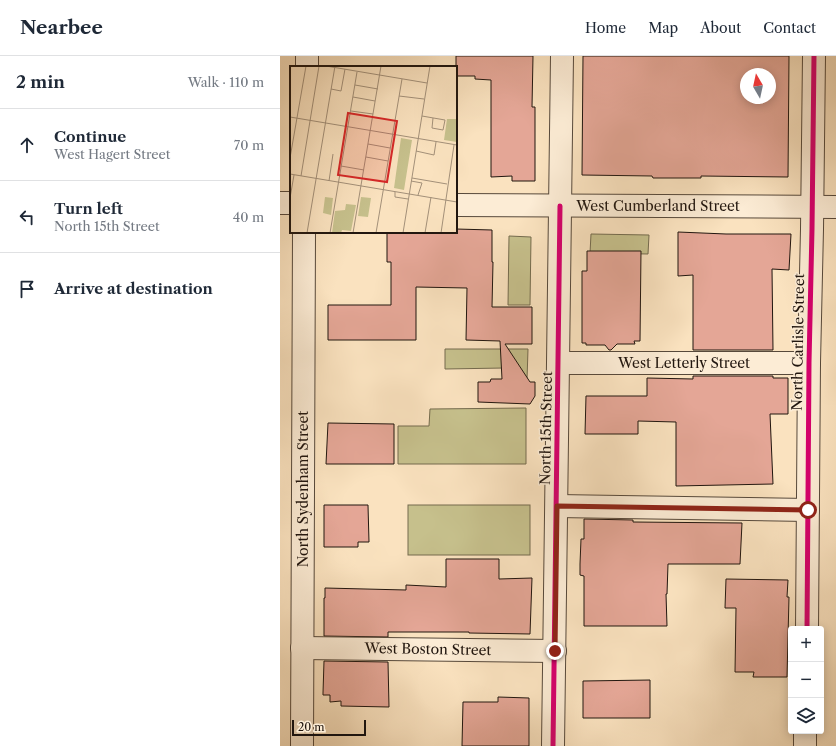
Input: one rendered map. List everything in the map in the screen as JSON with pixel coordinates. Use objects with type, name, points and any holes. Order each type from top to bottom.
[{"type":"street","name":"North 15th Street","points":[[554,746],[562,56]]},
{"type":"street","name":"North Carlisle Street","points":[[807,626],[809,363],[814,56]]},
{"type":"street","points":[[280,203],[290,204]]},
{"type":"street","name":"West Cumberland Street","points":[[457,205],[836,207]]},
{"type":"street","name":"North Sydenham Street","points":[[302,746],[304,233]]},
{"type":"street","name":"West Letterly Street","points":[[558,363],[809,363]]},
{"type":"street","points":[[557,506],[808,510]]},
{"type":"street","name":"West Boston Street","points":[[302,648],[555,651]]},
{"type":"street","points":[[805,734],[805,746]]},
{"type":"shaded area","points":[[591,234],[649,235],[648,254],[590,253]]},
{"type":"shaded area","points":[[509,236],[531,237],[530,305],[508,305]]},
{"type":"shaded area","points":[[445,349],[528,349],[527,380],[504,368],[445,369]]},
{"type":"shaded area","points":[[526,408],[526,464],[398,464],[398,426],[429,426],[430,409]]},
{"type":"shaded area","points":[[408,505],[530,505],[530,555],[408,555]]},
{"type":"building","points":[[456,56],[533,56],[532,107],[535,107],[535,181],[512,181],[512,176],[491,177],[491,80],[475,79],[475,76],[457,76]]},
{"type":"building","points":[[583,56],[789,56],[788,177],[701,176],[701,178],[653,178],[652,176],[582,175]]},
{"type":"building","points":[[457,229],[492,230],[492,307],[532,307],[532,344],[505,344],[530,382],[535,382],[535,396],[530,404],[478,402],[478,382],[490,382],[491,379],[502,379],[500,341],[466,340],[467,288],[416,287],[416,340],[328,340],[328,305],[391,305],[391,262],[387,262],[387,233],[457,233]]},
{"type":"building","points":[[678,232],[791,234],[789,270],[772,269],[773,350],[693,350],[693,275],[678,276]]},
{"type":"building","points":[[587,251],[641,251],[640,341],[634,341],[635,344],[617,344],[609,350],[605,345],[586,345],[586,343],[582,343],[582,271],[587,271]]},
{"type":"building","points":[[693,376],[773,376],[773,378],[788,378],[788,414],[770,414],[773,484],[676,486],[676,422],[638,421],[638,434],[585,434],[586,396],[647,396],[647,378],[693,379]]},
{"type":"building","points":[[328,423],[394,424],[394,464],[326,464]]},
{"type":"building","points":[[324,505],[368,505],[369,542],[358,542],[358,547],[324,547]]},
{"type":"building","points":[[584,519],[633,520],[633,522],[742,523],[740,564],[668,564],[666,594],[667,626],[584,626],[584,576],[580,575],[580,564],[581,539],[584,539]]},
{"type":"building","points":[[446,559],[499,559],[499,579],[532,578],[530,634],[388,632],[388,637],[324,636],[325,588],[406,590],[406,585],[446,587]]},
{"type":"building","points":[[726,579],[788,580],[787,677],[753,677],[754,672],[735,672],[736,608],[725,608]]},
{"type":"building","points":[[324,661],[388,662],[389,707],[341,706],[341,701],[330,702],[330,695],[323,695]]},
{"type":"building","points":[[650,680],[650,718],[583,718],[583,681]]},
{"type":"building","points":[[498,697],[529,698],[529,746],[462,746],[463,702],[498,702]]},
{"type":"cycle path","points":[[807,626],[809,363],[814,56]]},
{"type":"cycle path","points":[[553,746],[560,206]]},
{"type":"route","points":[[555,651],[557,506],[808,510]]}]
